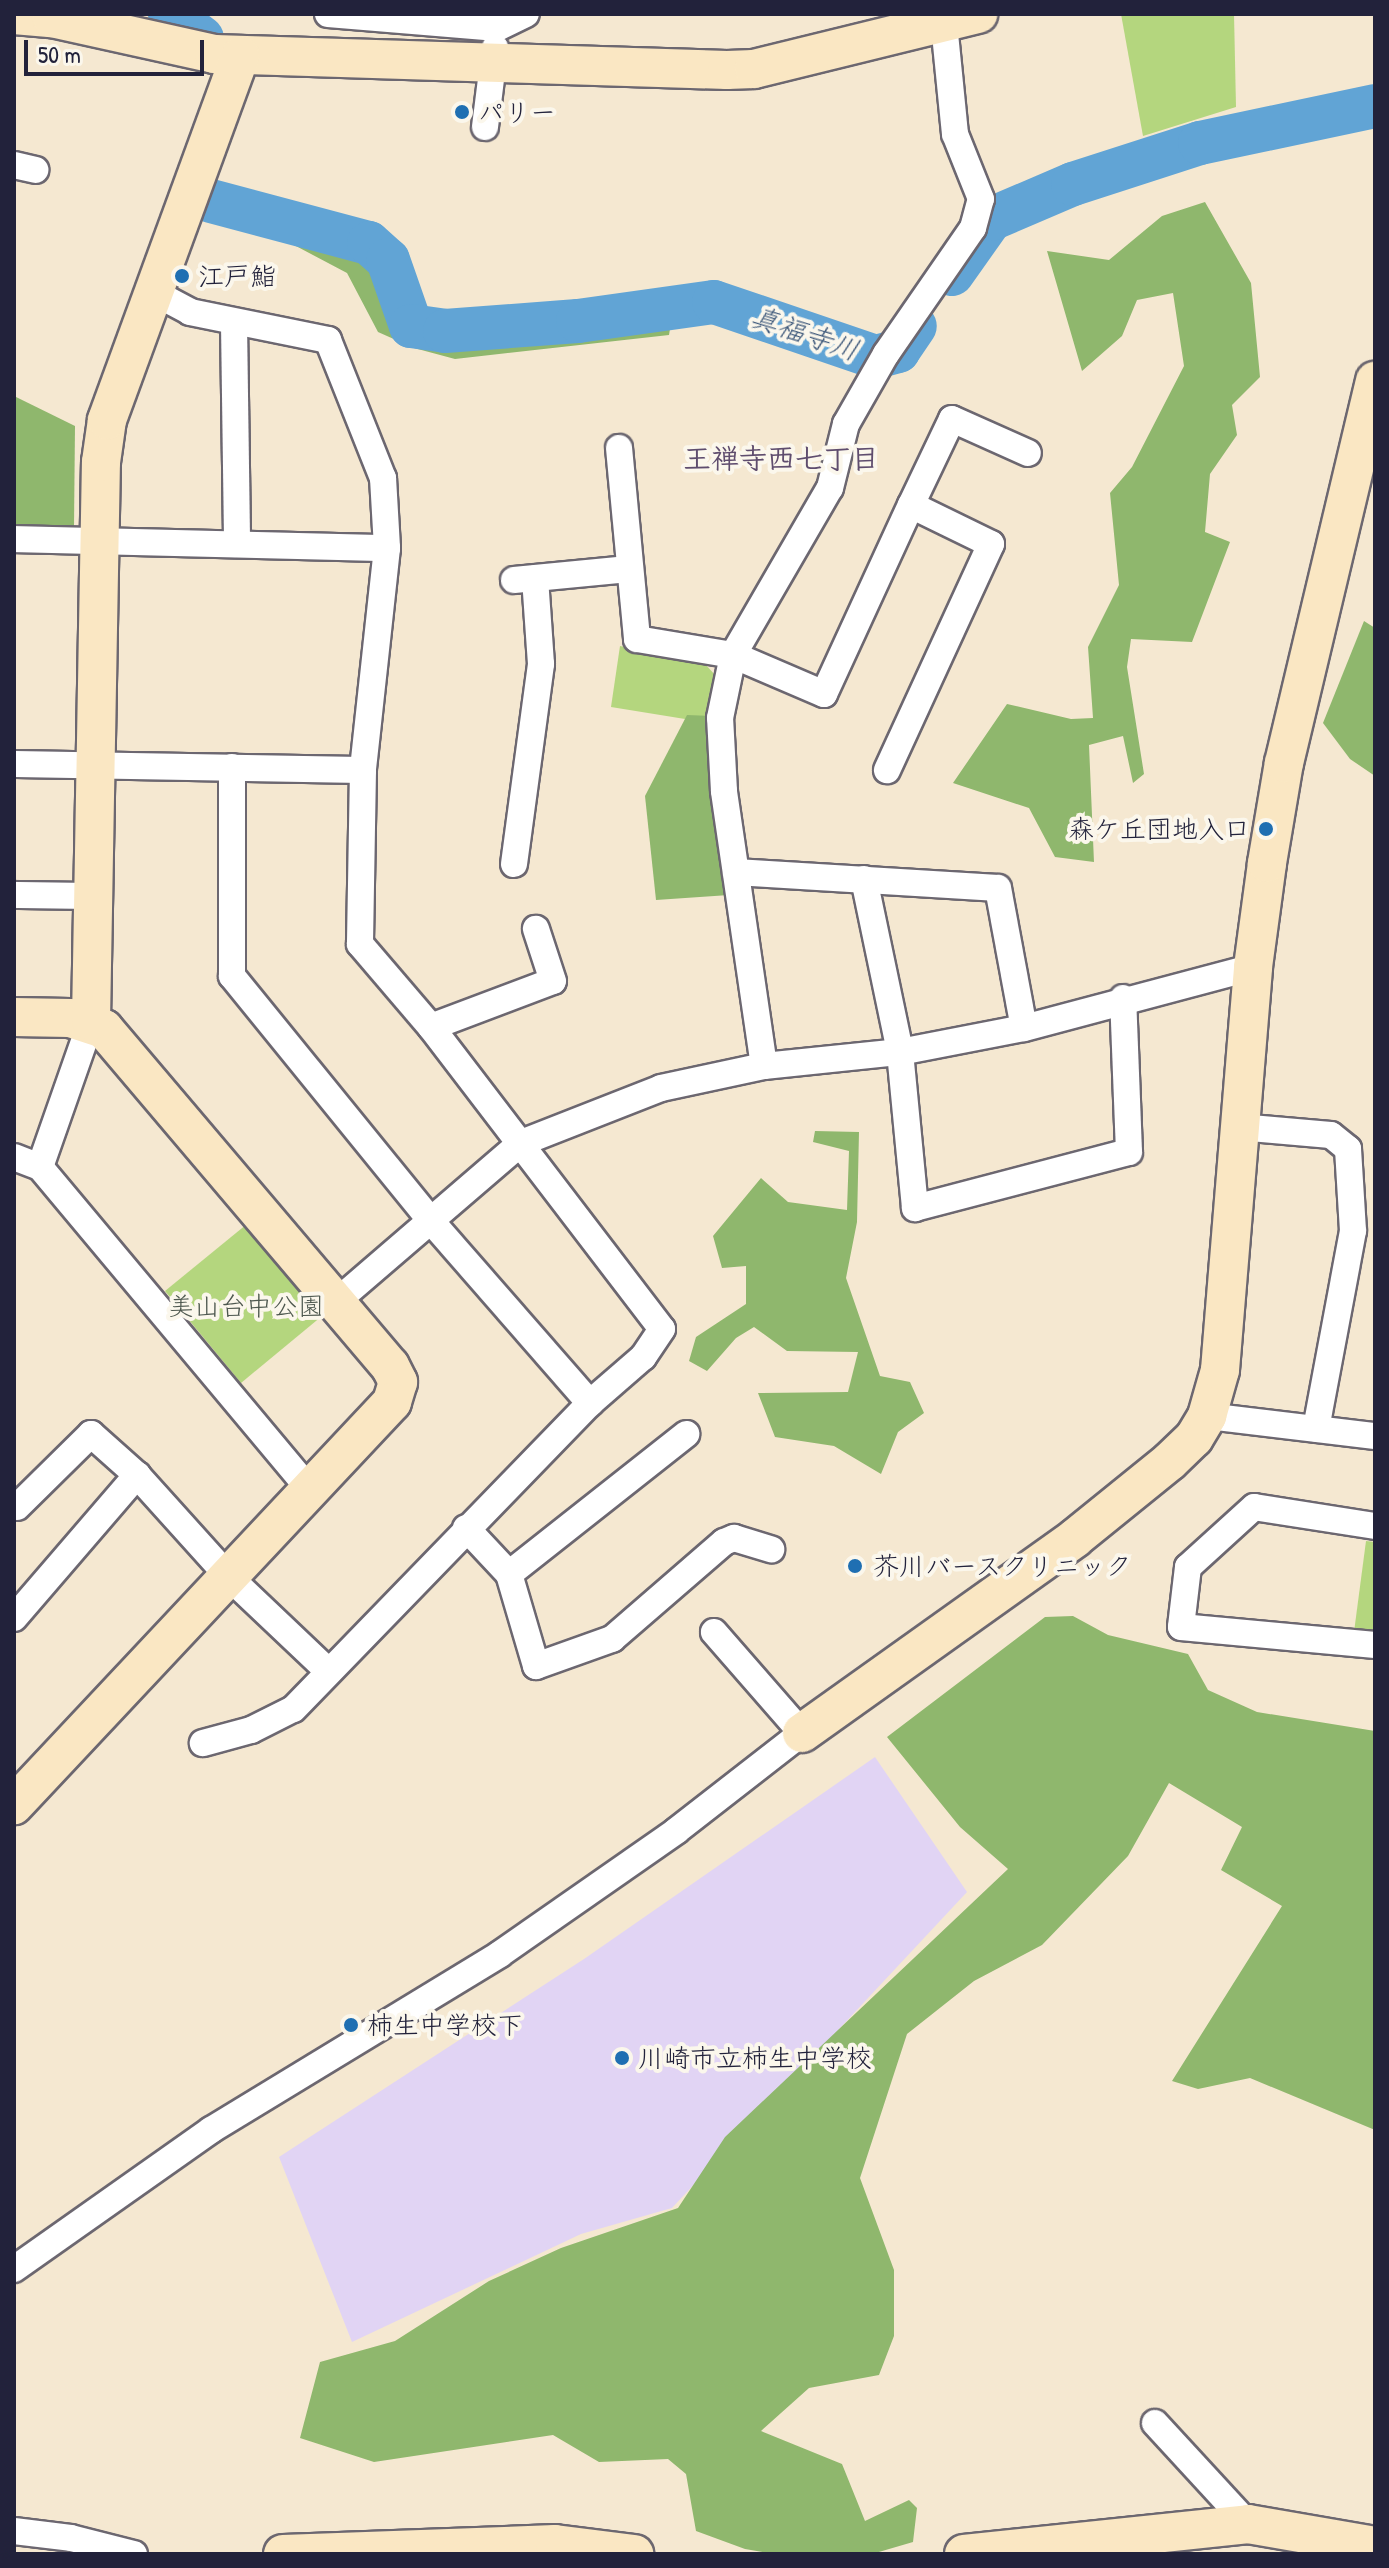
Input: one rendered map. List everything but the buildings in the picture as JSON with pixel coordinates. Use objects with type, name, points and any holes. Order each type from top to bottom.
[{"type":"street","points":[[328,14],[495,44],[754,69],[961,18],[955,134],[981,199],[973,228],[886,354],[846,424],[830,488],[733,655],[720,718],[724,791],[764,1066]]},
{"type":"street","points":[[485,127],[495,44],[526,14]]},
{"type":"street","points":[[14,15],[240,56],[495,44]]},
{"type":"street","points":[[40,1167],[91,1021],[96,896],[94,765],[107,420],[240,56]]},
{"type":"street","points":[[155,293],[190,312],[328,340],[360,409],[383,478],[387,548],[363,770],[360,944],[431,1027],[662,1329],[643,1357],[590,1403],[327,1670],[293,1709],[251,1730],[203,1743]]},
{"type":"street","points":[[234,323],[237,544]]},
{"type":"street","points":[[14,2269],[211,2130],[500,1954],[676,1831],[802,1733],[1075,1538],[1178,1453],[1207,1416],[1220,1370],[1253,967],[1284,763],[1373,404]]},
{"type":"street","points":[[619,448],[637,639],[733,655],[824,694],[952,419],[1028,453]]},
{"type":"street","points":[[887,770],[991,544],[911,505]]},
{"type":"street","points":[[14,539],[387,548]]},
{"type":"street","points":[[514,864],[541,664],[524,579],[628,569]]},
{"type":"street","points":[[14,764],[363,770]]},
{"type":"street","points":[[232,767],[232,976],[431,1221],[590,1403]]},
{"type":"street","points":[[736,872],[998,888],[1024,1028]]},
{"type":"street","points":[[864,879],[900,1052],[915,1208],[1129,1152],[1123,998]]},
{"type":"street","points":[[14,895],[96,896]]},
{"type":"street","points":[[431,1027],[553,981],[536,929]]},
{"type":"street","points":[[336,1302],[521,1143],[661,1088],[764,1066],[900,1052],[1024,1028],[1123,998],[1253,967]]},
{"type":"street","points":[[14,1017],[91,1021],[116,1041],[336,1302],[398,1382],[392,1402],[14,1805]]},
{"type":"street","points":[[1239,1127],[1331,1135],[1348,1149],[1353,1231],[1316,1429]]},
{"type":"street","points":[[14,1157],[40,1167],[311,1491]]},
{"type":"street","points":[[1207,1416],[1375,1436]]},
{"type":"street","points":[[17,1507],[91,1434],[137,1475],[229,1577],[327,1670]]},
{"type":"street","points":[[509,1574],[686,1434]]},
{"type":"street","points":[[14,1618],[137,1475]]},
{"type":"street","points":[[1375,1526],[1254,1507],[1188,1567],[1181,1627],[1375,1645]]},
{"type":"street","points":[[466,1528],[509,1574],[536,1666],[612,1639],[724,1542],[734,1538],[771,1549]]},
{"type":"street","points":[[714,1632],[802,1733]]},
{"type":"street","points":[[1155,2423],[1248,2524]]},
{"type":"street","points":[[964,2554],[1248,2524],[1375,2546]]},
{"type":"street","points":[[14,2531],[71,2538],[134,2554]]},
{"type":"street","points":[[283,2554],[436,2551],[555,2544],[634,2554]]},
{"type":"shaded area","name":"川崎市立柿生中学校","points":[[875,1757],[967,1892],[672,2208],[581,2234],[352,2342],[279,2157],[584,1959]]},
{"type":"green space","points":[[1121,14],[1234,14],[1236,107],[1143,136]]},
{"type":"green space","points":[[1205,202],[1251,283],[1260,377],[1232,405],[1237,435],[1210,474],[1205,532],[1230,542],[1192,642],[1131,639],[1127,667],[1144,774],[1133,783],[1123,736],[1089,745],[1094,862],[1055,857],[1029,808],[953,783],[1007,704],[1071,719],[1093,718],[1088,647],[1119,585],[1110,493],[1132,467],[1184,366],[1173,293],[1137,300],[1122,336],[1082,371],[1047,251],[1109,260],[1162,216]]},
{"type":"green space","points":[[291,218],[377,249],[388,293],[406,326],[425,335],[672,317],[669,335],[455,359],[414,348],[378,332],[347,273],[294,245]]},
{"type":"green space","points":[[14,396],[75,426],[74,527],[14,528]]},
{"type":"green space","points":[[1364,621],[1375,628],[1375,776],[1350,759],[1323,723]]},
{"type":"green space","points":[[620,646],[705,664],[716,676],[712,716],[685,719],[611,707]]},
{"type":"green space","points":[[687,715],[712,716],[729,895],[656,900],[645,796]]},
{"type":"green space","points":[[815,1131],[859,1132],[857,1222],[846,1278],[880,1376],[910,1382],[924,1413],[898,1432],[881,1474],[834,1446],[775,1437],[758,1393],[848,1392],[858,1352],[787,1351],[754,1327],[736,1338],[707,1371],[689,1361],[696,1337],[746,1304],[746,1266],[722,1268],[713,1236],[761,1178],[788,1202],[847,1210],[849,1151],[813,1142]]},
{"type":"green space","name":"美山台中公園","points":[[247,1224],[322,1316],[241,1383],[165,1291]]},
{"type":"green space","points":[[1366,1541],[1375,1542],[1375,1633],[1354,1632]]},
{"type":"green space","points":[[1073,1616],[1108,1635],[1188,1654],[1208,1690],[1257,1712],[1375,1731],[1375,2130],[1250,2078],[1198,2089],[1172,2081],[1282,1906],[1221,1870],[1242,1827],[1169,1783],[1128,1856],[1042,1945],[974,1981],[907,2034],[860,2178],[894,2270],[894,2336],[879,2375],[809,2388],[761,2431],[842,2464],[865,2521],[909,2500],[917,2508],[913,2542],[872,2554],[774,2554],[745,2549],[696,2531],[686,2474],[668,2459],[599,2462],[553,2435],[374,2462],[300,2438],[320,2362],[395,2341],[489,2281],[561,2248],[678,2208],[725,2137],[1008,1869],[960,1827],[887,1737],[1045,1617]]},
{"type":"waterway","name":"真福寺川","points":[[170,14],[202,38]]},
{"type":"waterway","name":"真福寺川","points":[[952,274],[991,219],[1073,184],[1200,143],[1375,106]]},
{"type":"waterway","name":"真福寺川","points":[[211,201],[369,243],[388,260],[411,326],[445,331],[578,321],[714,302],[876,357],[898,351],[915,326]]},
{"type":"place","name":"パリー","points":[[462,112]]},
{"type":"place","name":"江戸鮨","points":[[182,276]]},
{"type":"place","name":"森ケ丘団地入口","points":[[1266,829]]},
{"type":"place","name":"芥川バースクリニック","points":[[855,1566]]},
{"type":"place","name":"柿生中学校下","points":[[351,2025]]},
{"type":"place","name":"川崎市立柿生中学校","points":[[622,2058]]},
{"type":"district","name":"王禅寺西七丁目","points":[[781,458]]}]
